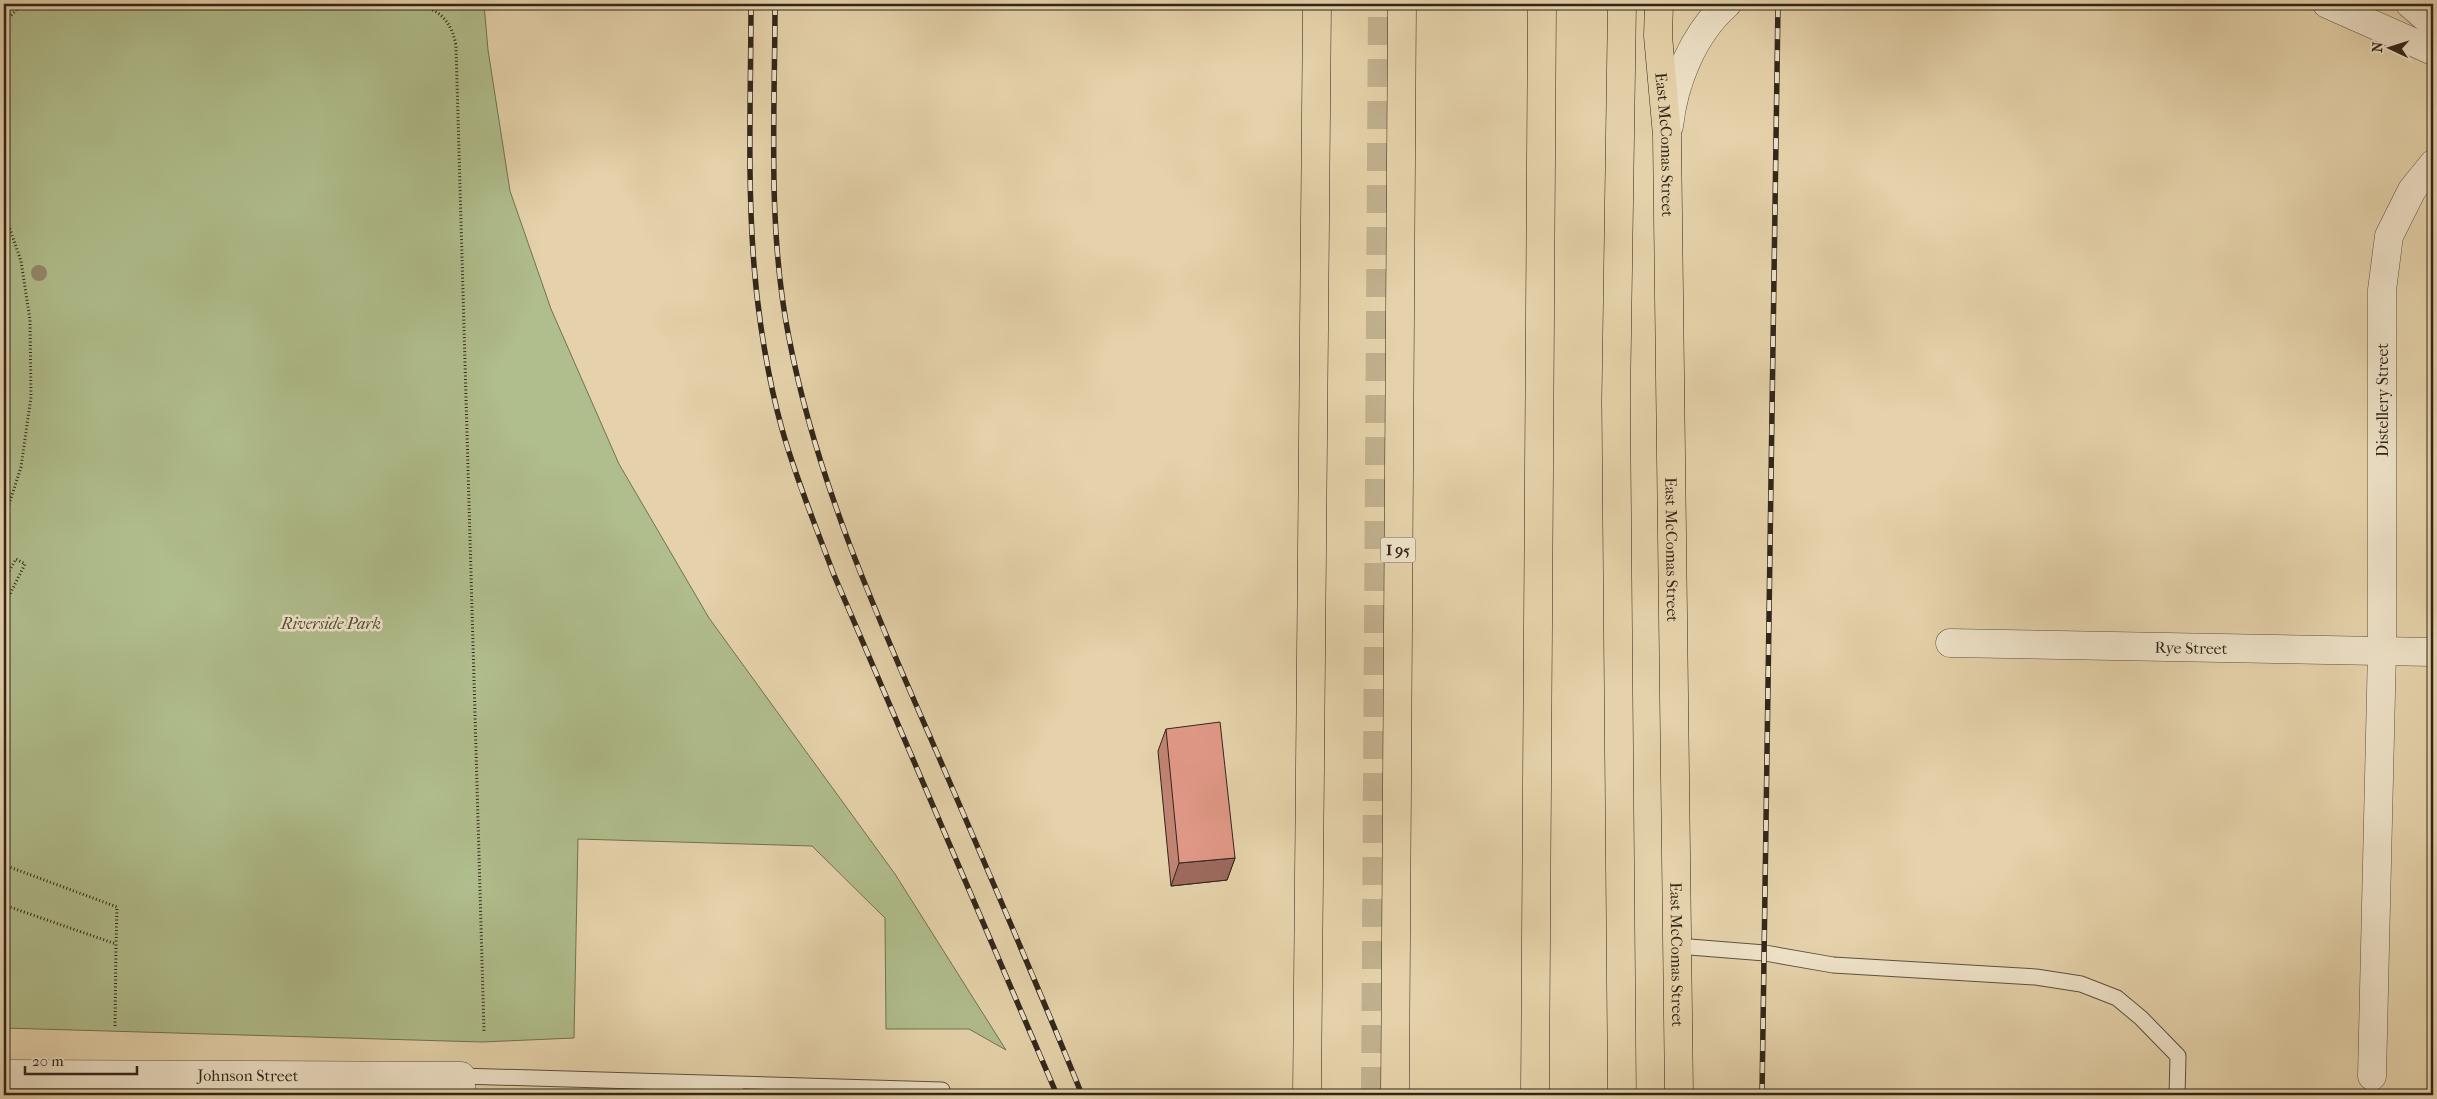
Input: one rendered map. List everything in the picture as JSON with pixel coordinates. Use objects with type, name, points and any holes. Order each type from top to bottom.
[{"type":"main road","points":[[1307,1095],[1317,4]]},
{"type":"main road","name":"I 95","points":[[1395,1095],[1402,4]]},
{"type":"main road","points":[[1535,1095],[1542,4]]},
{"type":"main road","points":[[1622,4],[1616,391],[1622,1095]]},
{"type":"main road","name":"East McComas Street","points":[[1659,4],[1658,36],[1667,135],[1679,1095]]},
{"type":"street","points":[[1667,135],[1671,105],[1691,52],[1712,20],[1727,4]]},
{"type":"street","points":[[2327,4],[2433,51]]},
{"type":"street","points":[[2410,4],[2433,24]]},
{"type":"street","name":"Distellery Street","points":[[2372,1076],[2382,650],[2382,290],[2389,236],[2412,190],[2433,164]]},
{"type":"street","name":"Rye Street","points":[[1950,643],[2433,652]]},
{"type":"street","name":"Johnson Street","points":[[4,1074],[461,1086]]},
{"type":"lane","points":[[1677,946],[1764,953],[1833,965],[2036,977],[2081,984],[2116,998],[2141,1018],[2178,1056],[2177,1095]]},
{"type":"lane","points":[[461,1086],[942,1090]]},
{"type":"path","points":[[4,23],[22,4]]},
{"type":"path","points":[[356,4],[428,8],[435,11],[450,24],[456,46],[484,1032]]},
{"type":"path","points":[[4,212],[21,261],[29,312],[32,397],[21,467],[4,520]]},
{"type":"path","points":[[4,580],[16,559],[25,564],[4,606]]},
{"type":"path","points":[[4,865],[116,907],[115,1028]]},
{"type":"path","points":[[4,905],[116,944]]},
{"type":"green space","name":"Riverside Park","points":[[4,4],[484,4],[488,50],[510,191],[551,309],[619,464],[709,618],[895,874],[1006,1050],[969,1029],[886,1029],[885,918],[812,846],[578,839],[574,1038],[482,1042],[4,1028]]},
{"type":"building","points":[[1220,722],[1235,858],[1179,863],[1166,729]]},
{"type":"building","points":[[743,1089],[938,1093],[938,1095],[743,1095]]},
{"type":"tunnel","points":[[1375,1095],[1382,4]]},
{"type":"railway","points":[[751,4],[750,167],[754,265],[764,348],[782,429],[800,485],[834,575],[1057,1095]]},
{"type":"railway","points":[[775,4],[774,171],[778,255],[782,297],[789,338],[815,441],[831,492],[868,592],[1027,961],[1082,1095]]},
{"type":"railway","points":[[1762,1095],[1778,4]]}]
